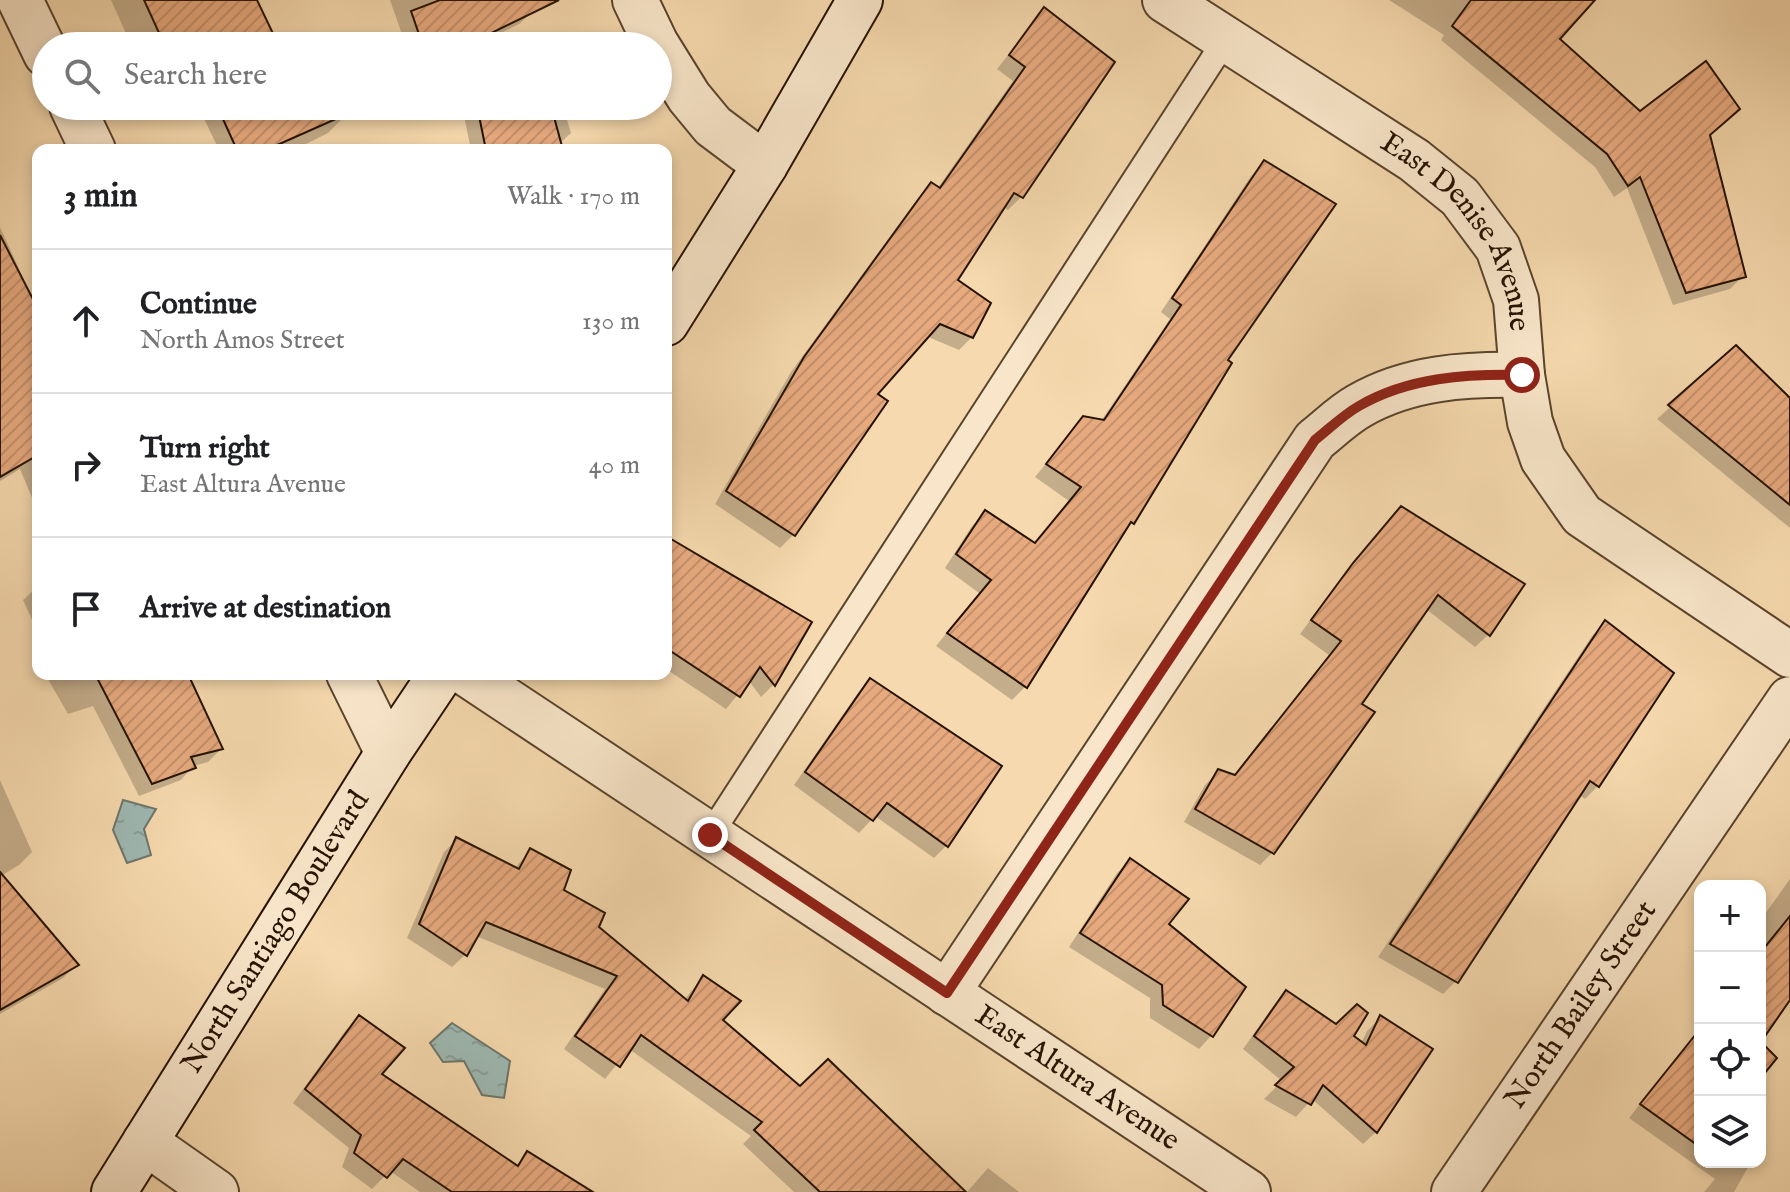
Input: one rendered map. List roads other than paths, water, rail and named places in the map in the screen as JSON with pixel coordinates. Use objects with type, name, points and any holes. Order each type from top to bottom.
[{"type":"street","points":[[20,0],[35,32]]},
{"type":"street","points":[[635,0],[651,32]]},
{"type":"street","points":[[672,313],[765,165],[860,0]]},
{"type":"street","name":"East Denise Avenue","points":[[1165,0],[1414,160],[1460,197],[1498,248],[1516,300],[1522,375],[1530,422],[1543,459],[1582,515],[1790,655]]},
{"type":"street","points":[[672,69],[689,97],[713,126],[765,165]]},
{"type":"street","points":[[79,120],[90,144]]},
{"type":"street","points":[[947,993],[1315,440],[1359,406],[1400,388],[1441,378],[1522,375]]},
{"type":"street","points":[[352,680],[388,753]]},
{"type":"street","name":"North Santiago Boulevard","points":[[114,1192],[388,753],[437,680]]},
{"type":"street","name":"East Altura Avenue","points":[[476,680],[1248,1192]]},
{"type":"street","name":"North Bailey Street","points":[[1454,1192],[1790,699]]},
{"type":"street","points":[[145,1142],[216,1192]]},
{"type":"lane","points":[[710,835],[1226,39]]},
{"type":"water","points":[[123,800],[156,809],[144,829],[151,855],[127,863],[113,830]]},
{"type":"water","points":[[452,1023],[510,1061],[504,1098],[482,1095],[464,1061],[443,1062],[430,1043]]}]
